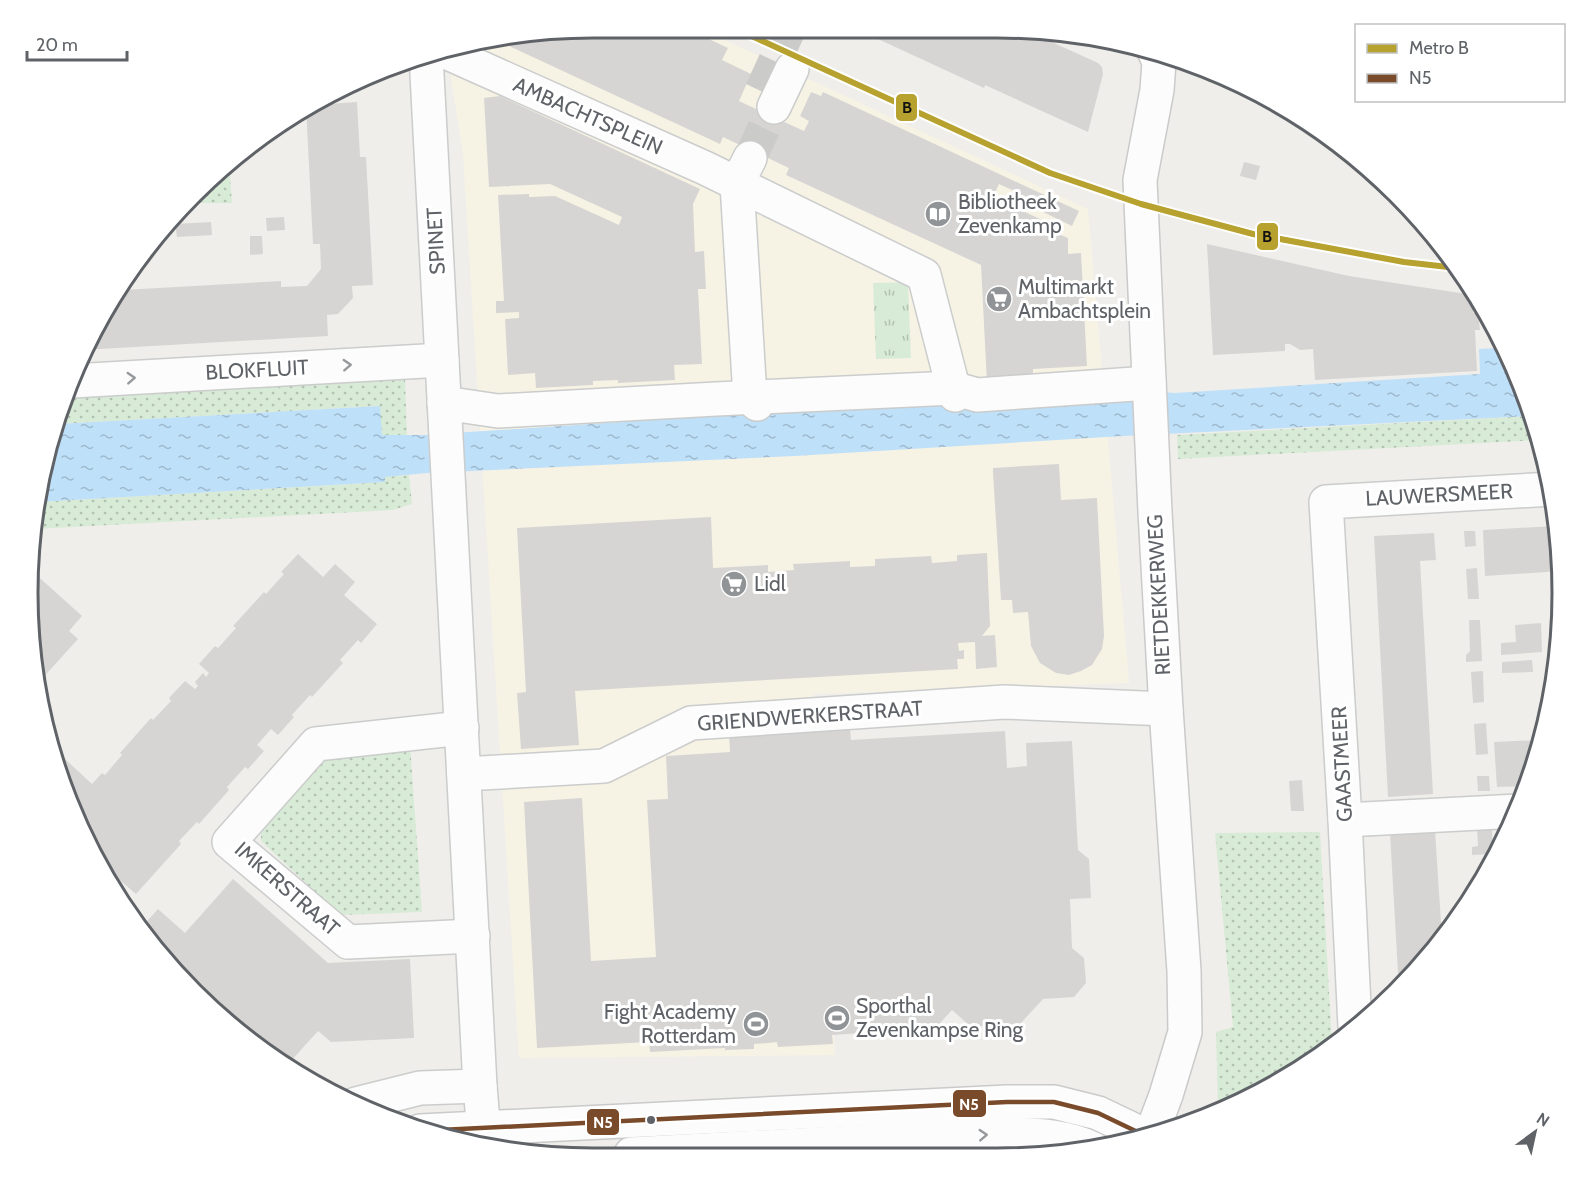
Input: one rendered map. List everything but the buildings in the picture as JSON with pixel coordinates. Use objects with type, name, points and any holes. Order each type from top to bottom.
[{"type":"street","name":"AMBACHTSPLEIN","points":[[454,55],[734,169],[924,275],[962,393]]},
{"type":"street","name":"RIETDEKKERWEG","points":[[1155,1125],[1185,1032],[1184,971],[1166,709],[1152,450],[1140,180],[1157,90],[1159,62]]},
{"type":"street","name":"SPINET","points":[[426,63],[462,728]]},
{"type":"street","points":[[774,107],[792,69]]},
{"type":"street","points":[[734,169],[753,401]]},
{"type":"street","name":"BLOKFLUIT","points":[[80,381],[442,360]]},
{"type":"street","points":[[446,415],[716,399],[753,401],[1149,383]]},
{"type":"street","name":"LAUWERSMEER","points":[[1326,502],[1542,490]]},
{"type":"street","name":"GAASTMEER","points":[[1326,502],[1355,1017]]},
{"type":"street","name":"GRIENDWERKERSTRAAT","points":[[464,774],[604,766],[691,723],[1004,702],[1166,709]]},
{"type":"street","points":[[462,728],[484,1136],[1007,1102],[1054,1102],[1098,1113],[1136,1131]]},
{"type":"street","name":"IMKERSTRAAT","points":[[462,728],[316,744],[230,842],[348,942],[473,936]]},
{"type":"street","points":[[1345,820],[1506,812]]},
{"type":"street","points":[[369,1101],[420,1088],[480,1086]]},
{"type":"street","points":[[743,1148],[1005,1134],[1046,1135],[1080,1142]]},
{"type":"shaded area","points":[[721,38],[1088,209],[1129,683],[814,694],[835,1055],[519,1058],[463,154],[448,56],[520,42],[557,39]]},
{"type":"green space","points":[[1178,68],[1244,96],[1180,70]]},
{"type":"green space","points":[[230,173],[232,203],[197,203]]},
{"type":"green space","points":[[908,282],[911,358],[876,359],[873,283]]},
{"type":"green space","points":[[384,372],[405,380],[407,435],[382,435],[379,406],[64,424],[76,390]]},
{"type":"green space","points":[[1523,416],[1530,440],[1178,459],[1177,435]]},
{"type":"green space","points":[[409,475],[412,504],[393,510],[41,529],[45,502],[384,482],[384,477]]},
{"type":"green space","points":[[410,745],[422,912],[340,915],[261,841],[261,816],[322,748]]},
{"type":"green space","points":[[1320,832],[1331,1036],[1274,1074],[1218,1102],[1216,1032],[1233,1027],[1215,833]]},
{"type":"water","points":[[1495,348],[1523,416],[1123,436],[795,456],[427,473],[385,477],[385,482],[45,502],[64,424],[380,406],[382,435],[424,435],[1119,389],[1175,393],[1480,374],[1479,349]]},
{"type":"tunnel","points":[[761,91],[785,38]]},
{"type":"tunnel","points":[[750,158],[774,107]]},
{"type":"metro line","name":"B","points":[[756,38],[1050,173],[1141,204],[1253,234],[1404,262],[1445,267]]},
{"type":"transit line","name":"N5","points":[[448,1130],[1007,1102],[1054,1102],[1098,1113],[1136,1131]]},
{"type":"place","name":"Bibliotheek Zevenkamp","points":[[938,214]]},
{"type":"place","name":"Multimarkt Ambachtsplein","points":[[999,299]]},
{"type":"place","name":"Lidl","points":[[734,584]]},
{"type":"place","name":"Sporthal Zevenkampse Ring","points":[[837,1018]]},
{"type":"place","name":"Fight Academy Rotterdam","points":[[756,1024]]}]
